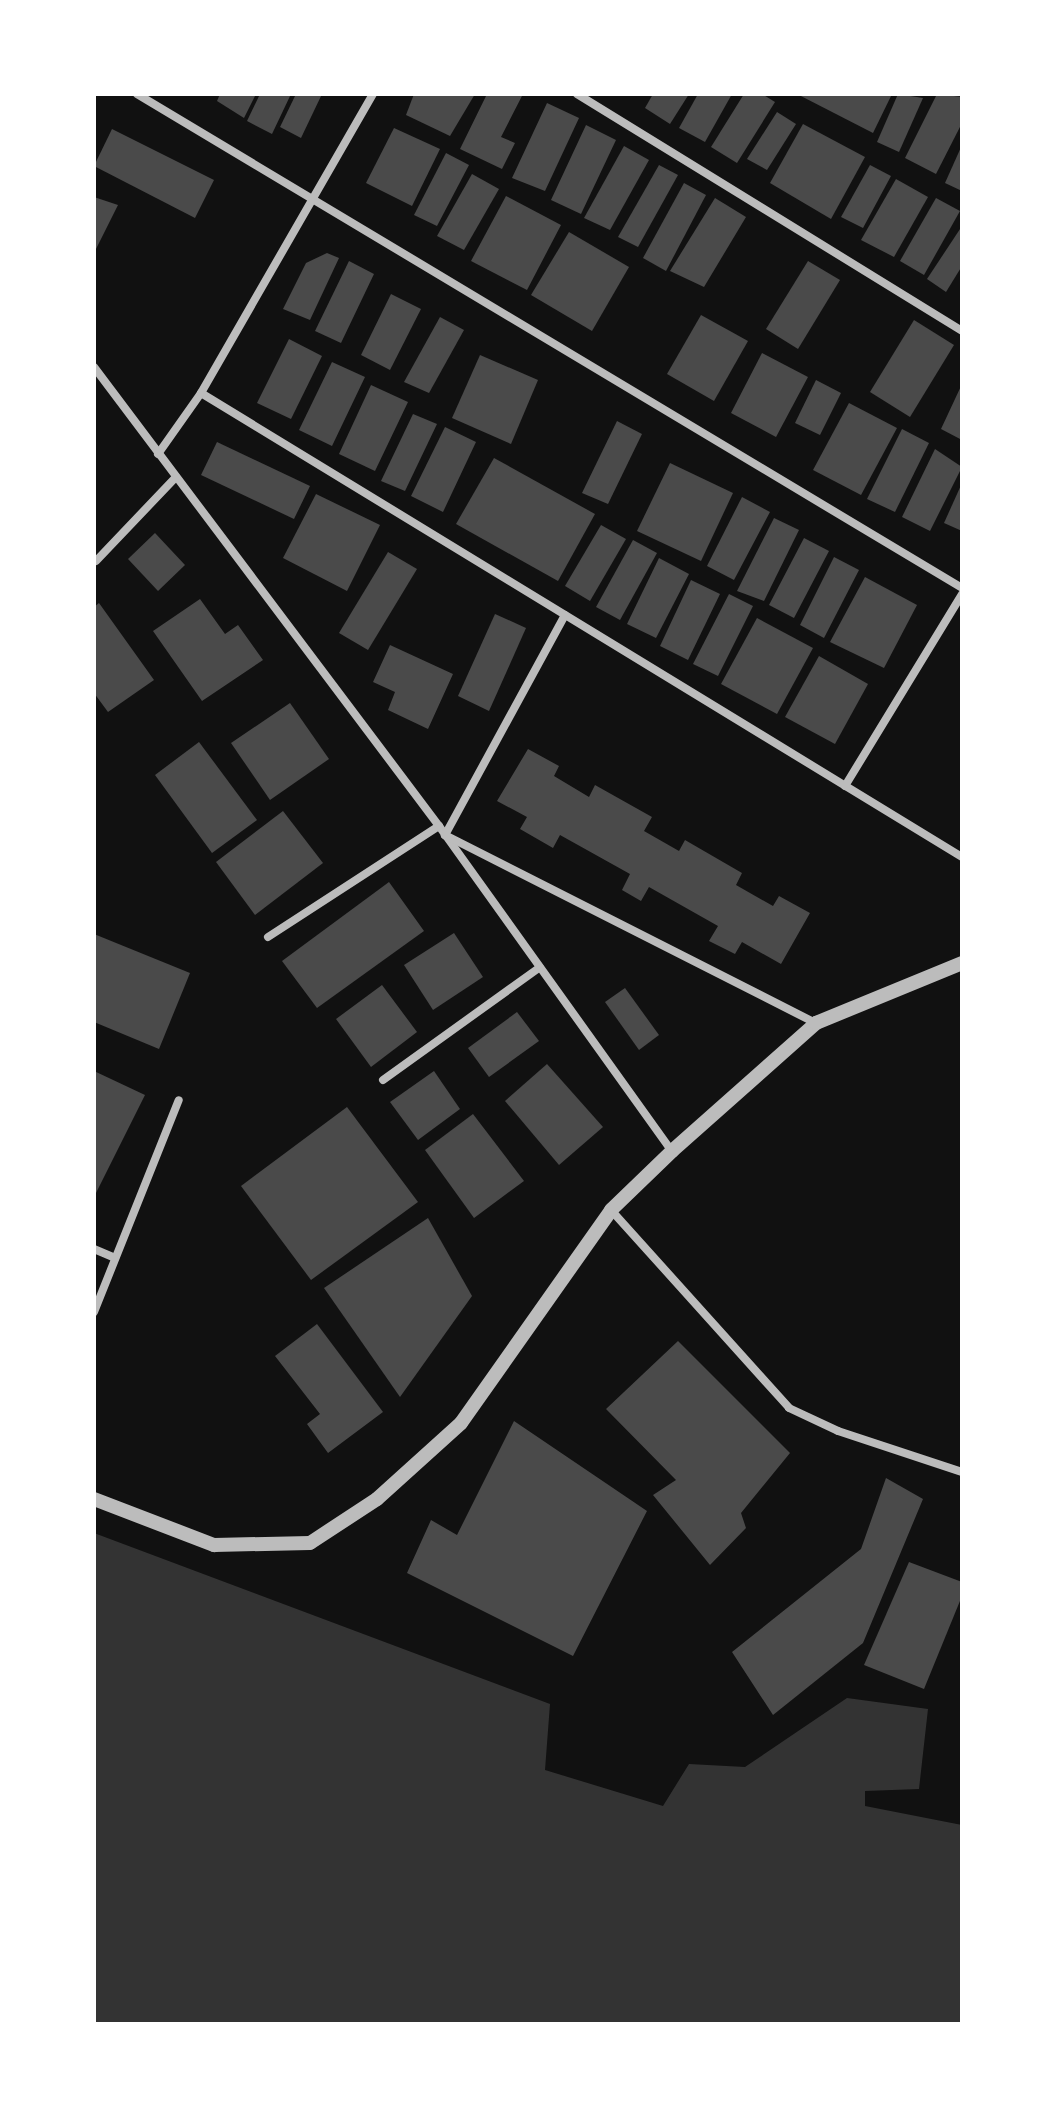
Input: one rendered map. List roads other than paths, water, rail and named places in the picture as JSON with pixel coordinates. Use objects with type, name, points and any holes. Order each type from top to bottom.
[{"type":"street","points":[[137,94],[315,196],[962,591],[845,786]]},
{"type":"street","points":[[158,454],[201,393],[373,94]]},
{"type":"street","points":[[577,94],[962,331]]},
{"type":"street","points":[[94,367],[439,826],[672,1151]]},
{"type":"street","points":[[201,393],[962,857]]},
{"type":"street","points":[[96,561],[176,477]]},
{"type":"street","points":[[445,835],[565,615]]},
{"type":"street","points":[[268,937],[439,826]]},
{"type":"street","points":[[445,835],[816,1023]]},
{"type":"street","points":[[94,1499],[214,1545],[310,1543],[377,1499],[461,1423],[611,1210],[672,1151],[816,1023],[962,963]]},
{"type":"street","points":[[383,1080],[540,967]]},
{"type":"street","points":[[94,1312],[179,1100]]},
{"type":"street","points":[[611,1210],[789,1408],[838,1431],[962,1472]]},
{"type":"street","points":[[94,1249],[115,1258]]}]
